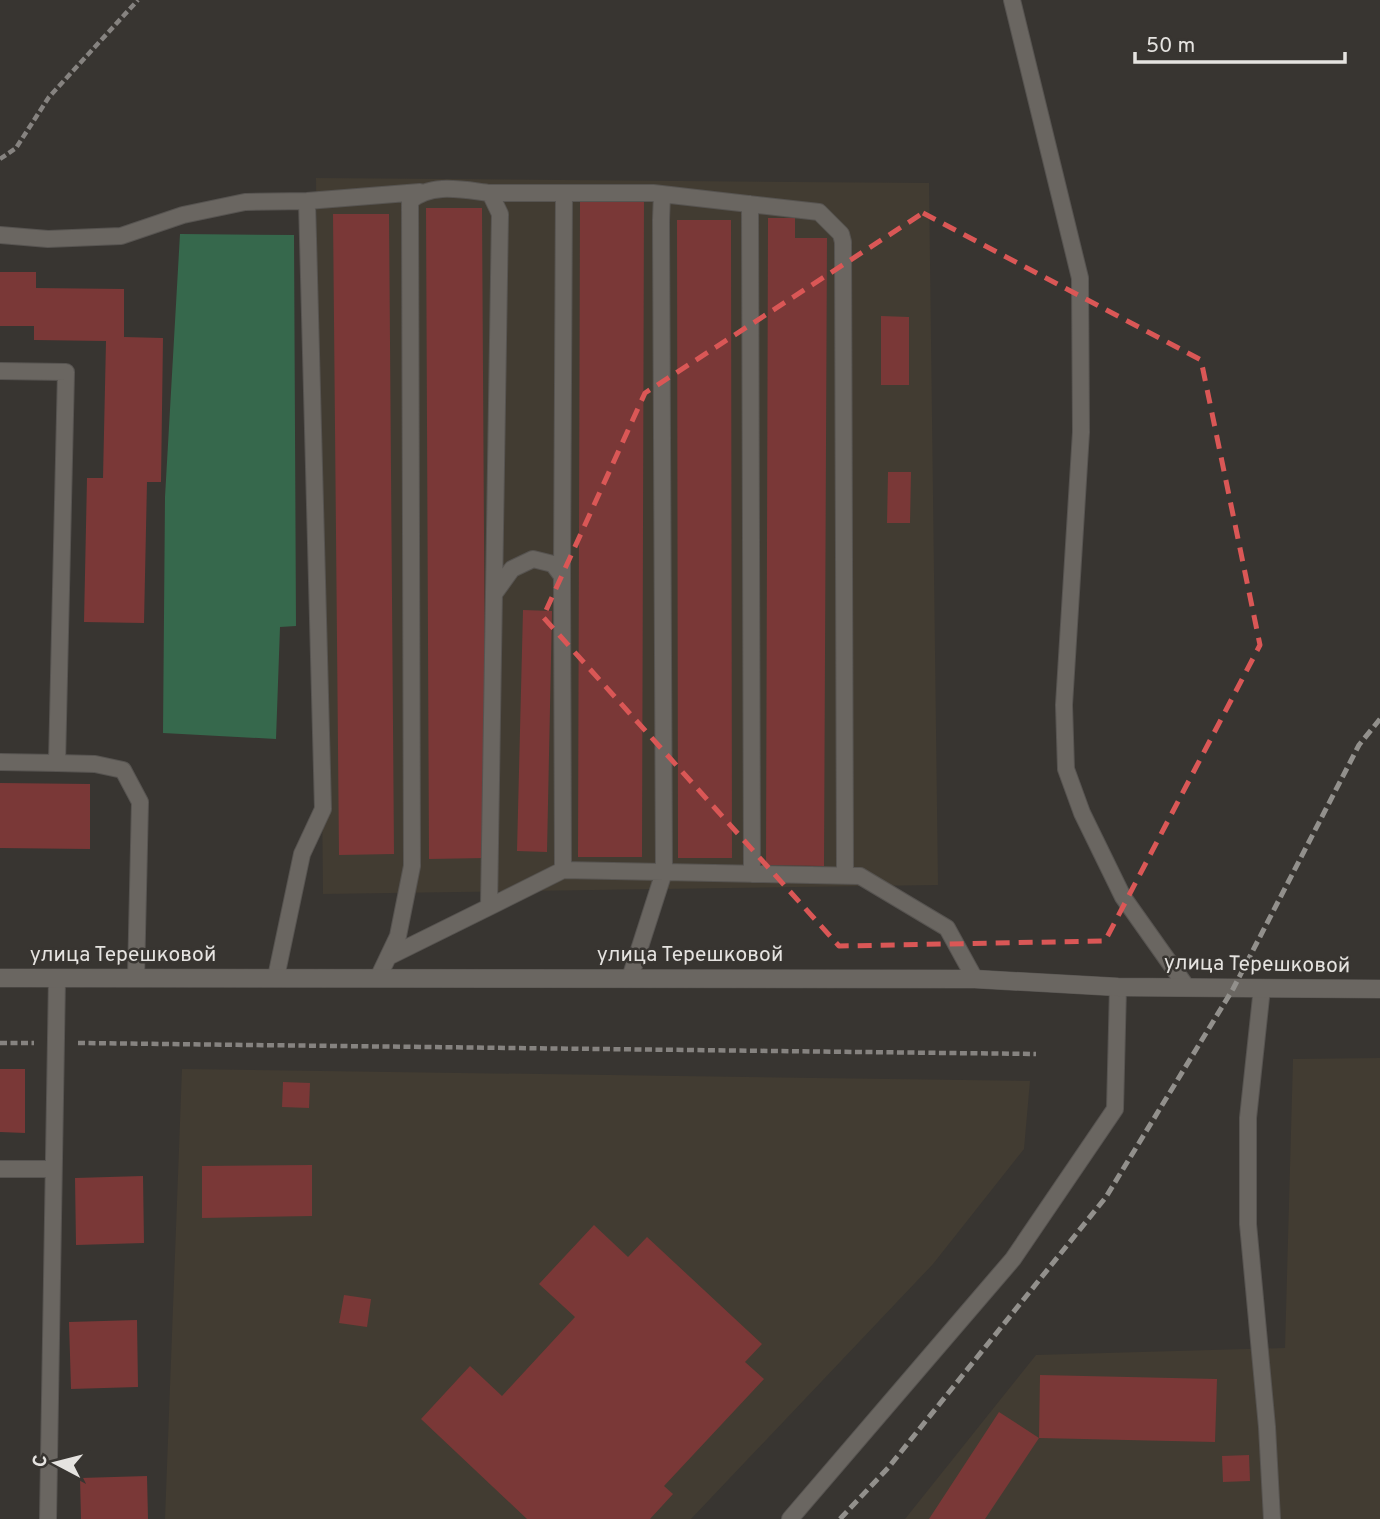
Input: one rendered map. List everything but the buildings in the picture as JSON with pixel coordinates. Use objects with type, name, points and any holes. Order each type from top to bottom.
[{"type":"street","name":"улица Терешковой","points":[[0,978],[975,979],[1118,987],[1380,989]]},
{"type":"lane","points":[[1012,0],[1080,278],[1081,432],[1064,705],[1066,769],[1082,813],[1123,897],[1186,986]]},
{"type":"lane","points":[[0,235],[48,239],[121,236],[183,215],[245,202],[307,201],[446,188],[490,193],[662,194],[818,212],[841,234],[843,242],[845,875]]},
{"type":"lane","points":[[378,978],[398,936],[412,866],[410,201],[420,192]]},
{"type":"lane","points":[[489,907],[499,215],[490,193]]},
{"type":"lane","points":[[563,870],[564,193]]},
{"type":"lane","points":[[630,978],[664,872],[662,194]]},
{"type":"lane","points":[[276,977],[302,854],[323,809],[307,201]]},
{"type":"lane","points":[[750,204],[752,874]]},
{"type":"lane","points":[[0,371],[65,372],[57,763]]},
{"type":"lane","points":[[494,594],[512,569],[533,559],[553,564],[562,576]]},
{"type":"lane","points":[[0,762],[95,764],[123,770],[140,802],[136,977]]},
{"type":"lane","points":[[388,957],[563,870],[845,875],[860,876],[947,928],[975,979]]},
{"type":"lane","points":[[48,1519],[57,978]]},
{"type":"lane","points":[[790,1519],[1013,1259],[1115,1109],[1118,987]]},
{"type":"lane","points":[[1262,989],[1248,1118],[1248,1224],[1272,1519]]},
{"type":"lane","points":[[0,1169],[53,1169]]},
{"type":"path","points":[[0,159],[16,148],[49,97],[138,0]]},
{"type":"path","points":[[0,1043],[1036,1054]]},
{"type":"highlighted area","points":[[923,213],[1201,360],[1260,645],[1105,941],[839,946],[543,617],[645,393]]},
{"type":"shaded area","points":[[316,178],[929,183],[938,885],[323,894]]},
{"type":"shaded area","points":[[1380,1058],[1380,1519],[905,1519],[1036,1355],[1285,1348],[1293,1059]]},
{"type":"shaded area","points":[[182,1069],[1030,1081],[1024,1149],[933,1264],[691,1519],[165,1519]]},
{"type":"green space","points":[[180,234],[294,235],[296,626],[280,627],[276,739],[163,733],[165,497]]},
{"type":"railway","points":[[840,1519],[888,1468],[1106,1197],[1233,989],[1359,745],[1380,719]]}]
